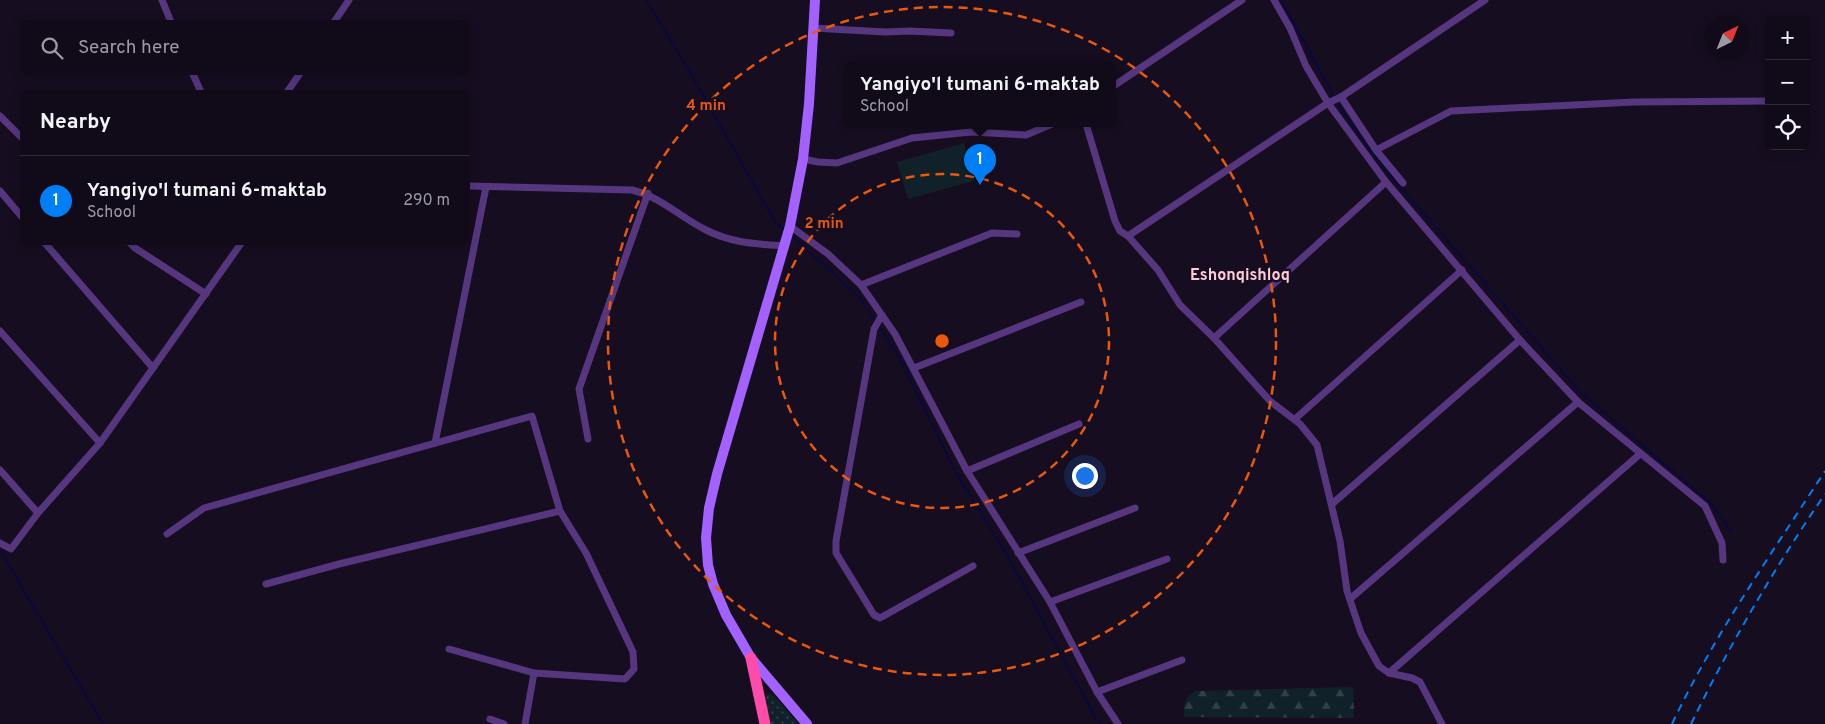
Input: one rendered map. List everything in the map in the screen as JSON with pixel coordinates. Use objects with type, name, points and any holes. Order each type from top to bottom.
[{"type":"highway","points":[[751,658],[765,724]]},
{"type":"main road","points":[[807,724],[751,658],[726,615],[713,584],[706,551],[707,523],[717,474],[790,226],[803,159],[809,104],[815,0]]},
{"type":"street","points":[[162,0],[170,20]]},
{"type":"street","points":[[335,20],[349,0]]},
{"type":"street","points":[[1116,84],[1242,0]]},
{"type":"street","points":[[1274,0],[1290,28],[1306,66],[1328,103],[1386,182],[1520,340],[1578,402],[1705,506],[1722,543],[1723,560]]},
{"type":"street","points":[[1128,236],[1328,103],[1341,97],[1485,0]]},
{"type":"street","points":[[813,28],[951,33]]},
{"type":"street","points":[[193,75],[200,90]]},
{"type":"street","points":[[288,90],[298,75]]},
{"type":"street","points":[[1341,97],[1376,150],[1403,182]]},
{"type":"street","points":[[1376,150],[1451,111],[1634,102],[1765,100]]},
{"type":"street","points":[[0,116],[20,136]]},
{"type":"street","points":[[803,159],[838,163],[912,138],[971,132],[1026,135],[1045,127]]},
{"type":"street","points":[[1087,127],[1115,221],[1120,231],[1128,236],[1158,270],[1180,305],[1214,338],[1270,402],[1295,420],[1317,445],[1332,504],[1350,599],[1361,633],[1379,666],[1389,673],[1412,678],[1420,682],[1442,724]]},
{"type":"street","points":[[1214,338],[1386,182]]},
{"type":"street","points":[[470,186],[632,190],[648,193],[705,229],[726,239],[757,244],[786,242]]},
{"type":"street","points":[[436,443],[486,187]]},
{"type":"street","points":[[0,191],[20,215]]},
{"type":"street","points":[[588,439],[579,389],[648,193]]},
{"type":"street","points":[[790,226],[828,254],[861,285],[896,334],[967,471],[1050,602],[1097,692],[1118,724]]},
{"type":"street","points":[[861,285],[992,233],[1017,234]]},
{"type":"street","points":[[47,245],[153,368]]},
{"type":"street","points":[[132,245],[206,294]]},
{"type":"street","points":[[0,542],[11,549],[38,513],[100,443],[240,245]]},
{"type":"street","points":[[1295,420],[1462,270]]},
{"type":"street","points":[[914,368],[1081,302]]},
{"type":"street","points":[[882,315],[874,329],[836,541],[836,552],[874,615],[880,618],[973,566]]},
{"type":"street","points":[[0,331],[100,443]]},
{"type":"street","points":[[1332,504],[1520,340]]},
{"type":"street","points":[[1350,599],[1578,402]]},
{"type":"street","points":[[167,534],[204,508],[532,416],[560,511],[591,562],[633,652],[634,669],[625,679],[534,673],[449,649]]},
{"type":"street","points":[[967,471],[1079,424]]},
{"type":"street","points":[[1389,673],[1640,454]]},
{"type":"street","points":[[0,470],[38,513]]},
{"type":"street","points":[[1018,553],[1136,508]]},
{"type":"street","points":[[266,584],[339,564],[560,511]]},
{"type":"street","points":[[1050,602],[1167,559]]},
{"type":"street","points":[[1097,692],[1182,660]]},
{"type":"street","points":[[524,724],[534,673]]},
{"type":"street","points":[[490,719],[504,724]]},
{"type":"green space","points":[[964,143],[974,181],[908,199],[897,162]]},
{"type":"green space","points":[[1353,687],[1354,718],[1184,717],[1185,702],[1188,696],[1195,691]]},
{"type":"green space","points":[[770,693],[799,724],[770,724],[765,698]]},
{"type":"waterway","points":[[646,0],[687,67],[775,222],[785,230]]},
{"type":"waterway","points":[[1281,0],[1344,114],[1384,168],[1582,394],[1712,504],[1732,532]]},
{"type":"waterway","points":[[791,235],[860,298],[876,323]]},
{"type":"waterway","points":[[879,327],[900,359],[956,473],[1006,553],[1099,724]]},
{"type":"waterway","points":[[0,550],[103,724]]},
{"type":"railway","points":[[1672,724],[1688,691],[1725,626],[1825,471]]},
{"type":"railway","points":[[1691,724],[1754,606],[1788,549],[1825,494]]},
{"type":"place","name":"Yangiyo'l tumani 6-maktab","points":[[980,185]]},
{"type":"district","name":"Eshonqishloq","points":[[1240,274]]}]
